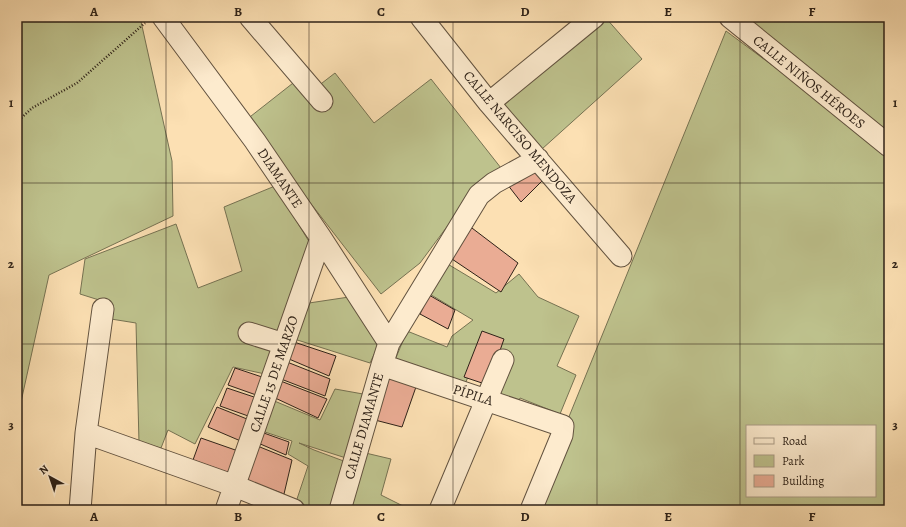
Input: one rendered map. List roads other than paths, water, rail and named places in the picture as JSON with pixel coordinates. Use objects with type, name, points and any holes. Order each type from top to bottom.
[{"type":"street","points":[[250,17],[322,101]]},
{"type":"street","name":"CALLE NARCISO MENDOZA","points":[[421,17],[489,103],[621,256]]},
{"type":"street","points":[[489,103],[594,17]]},
{"type":"street","name":"CALLE NIÑOS HÉROES","points":[[736,19],[889,146]]},
{"type":"street","name":"DIAMANTE","points":[[155,20],[255,141],[321,238],[389,343]]},
{"type":"street","name":"CALLE DIAMANTE","points":[[340,510],[389,343],[480,195],[494,183],[538,159]]},
{"type":"street","name":"CALLE 15 DE MARZO","points":[[226,510],[321,238]]},
{"type":"street","points":[[80,510],[86,433],[103,309]]},
{"type":"street","points":[[249,333],[284,344]]},
{"type":"street","points":[[440,510],[503,360]]},
{"type":"street","name":"PÍPILA","points":[[382,365],[563,426],[562,435],[531,510]]},
{"type":"street","points":[[86,433],[235,486],[294,510]]}]
